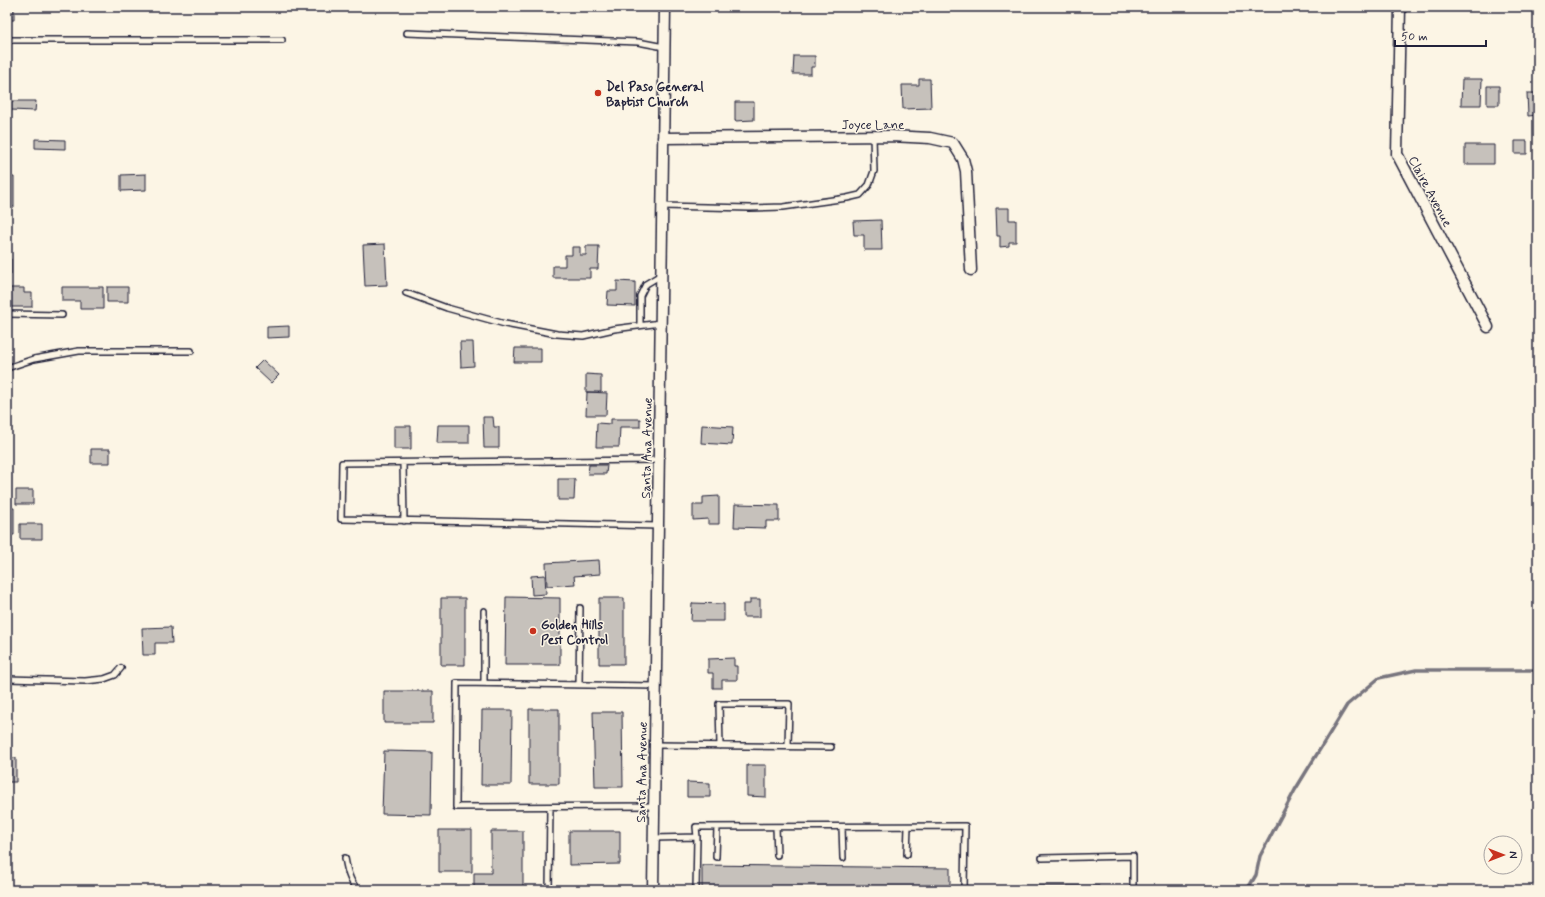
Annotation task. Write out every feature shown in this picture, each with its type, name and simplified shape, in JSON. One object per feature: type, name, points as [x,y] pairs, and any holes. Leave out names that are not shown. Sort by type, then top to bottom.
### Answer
[{"type":"street","name":"Santa Ana Avenue","points":[[653,890],[665,7]]},
{"type":"street","name":"Claire Avenue","points":[[1400,7],[1397,154],[1488,327]]},
{"type":"street","name":"Joyce Lane","points":[[663,138],[873,136],[930,138],[952,143],[963,159],[966,171],[971,270]]},
{"type":"lane","points":[[406,33],[638,42],[664,47]]},
{"type":"lane","points":[[7,40],[282,40]]},
{"type":"lane","points":[[662,206],[769,207],[847,198],[860,195],[869,185],[874,171],[873,136]]},
{"type":"lane","points":[[640,325],[640,296],[646,284],[661,275]]},
{"type":"lane","points":[[406,293],[447,308],[505,324],[557,334],[583,336],[640,325],[660,323]]},
{"type":"lane","points":[[7,314],[62,315]]},
{"type":"lane","points":[[7,368],[34,359],[78,352],[191,352]]},
{"type":"lane","points":[[658,526],[341,519],[342,463],[659,460]]},
{"type":"lane","points":[[403,462],[404,521]]},
{"type":"lane","points":[[579,685],[580,608]]},
{"type":"lane","points":[[484,611],[484,683]]},
{"type":"lane","points":[[7,679],[85,681],[104,679],[115,675],[121,668]]},
{"type":"lane","points":[[654,806],[456,807],[457,683],[656,686]]},
{"type":"lane","points":[[720,746],[719,704],[789,704],[788,746]]},
{"type":"lane","points":[[655,745],[831,747]]},
{"type":"lane","points":[[549,890],[550,807]]},
{"type":"lane","points":[[907,854],[908,826]]},
{"type":"lane","points":[[696,890],[696,827],[965,826],[964,890]]},
{"type":"lane","points":[[716,857],[717,827]]},
{"type":"lane","points":[[776,827],[777,855]]},
{"type":"lane","points":[[842,827],[843,858]]},
{"type":"lane","points":[[654,838],[697,837]]},
{"type":"lane","points":[[1042,858],[1133,856],[1132,890]]},
{"type":"lane","points":[[345,858],[353,886],[358,890]]},
{"type":"building","points":[[7,7],[14,7],[14,20],[7,20]]},
{"type":"building","points":[[612,7],[633,7],[633,12],[612,12]]},
{"type":"building","points":[[794,56],[815,56],[815,67],[811,67],[811,74],[793,74]]},
{"type":"building","points":[[7,68],[11,68],[11,86],[7,86]]},
{"type":"building","points":[[919,79],[930,79],[931,108],[903,109],[902,85],[919,85]]},
{"type":"building","points":[[1462,79],[1482,79],[1481,105],[1461,105]]},
{"type":"building","points":[[1487,86],[1499,86],[1499,105],[1487,105]]},
{"type":"building","points":[[1527,93],[1538,93],[1538,115],[1528,116]]},
{"type":"building","points":[[11,101],[36,101],[35,111],[11,110]]},
{"type":"building","points":[[735,102],[754,102],[754,120],[735,121]]},
{"type":"building","points":[[35,139],[65,140],[65,149],[35,148]]},
{"type":"building","points":[[1515,141],[1527,141],[1527,154],[1515,154]]},
{"type":"building","points":[[1465,145],[1494,145],[1494,164],[1465,164]]},
{"type":"building","points":[[146,174],[146,190],[121,191],[121,175]]},
{"type":"building","points":[[7,177],[14,177],[14,207],[7,207]]},
{"type":"building","points":[[996,208],[1009,208],[1009,220],[1016,220],[1016,242],[1009,242],[1009,246],[1000,247],[1000,236],[997,236]]},
{"type":"building","points":[[881,220],[882,250],[864,250],[864,235],[854,235],[853,221]]},
{"type":"building","points":[[385,244],[387,285],[365,286],[363,245]]},
{"type":"building","points":[[586,246],[599,246],[598,269],[590,269],[590,278],[553,278],[553,266],[565,266],[565,255],[572,255],[572,247],[580,247],[580,255],[586,255]]},
{"type":"building","points":[[7,259],[11,259],[11,274],[7,274]]},
{"type":"building","points":[[617,281],[635,282],[635,306],[607,305],[608,291],[617,291]]},
{"type":"building","points":[[62,287],[103,287],[103,309],[80,309],[80,301],[62,301]]},
{"type":"building","points":[[107,287],[128,287],[128,302],[107,302]]},
{"type":"building","points":[[7,288],[24,288],[24,293],[32,293],[32,307],[7,307]]},
{"type":"building","points":[[289,326],[289,337],[267,338],[267,327]]},
{"type":"building","points":[[460,342],[473,342],[474,366],[461,367]]},
{"type":"building","points":[[515,348],[541,348],[541,362],[514,362]]},
{"type":"building","points":[[263,360],[279,375],[271,383],[255,368]]},
{"type":"building","points":[[586,374],[601,375],[601,392],[586,392]]},
{"type":"building","points":[[587,392],[607,393],[606,415],[586,415]]},
{"type":"building","points":[[483,417],[493,417],[494,427],[499,427],[499,448],[484,448]]},
{"type":"building","points":[[611,419],[640,419],[640,427],[620,427],[619,447],[596,447],[597,423],[611,424]]},
{"type":"building","points":[[438,425],[469,425],[469,443],[437,443]]},
{"type":"building","points":[[702,425],[733,427],[732,445],[701,443]]},
{"type":"building","points":[[394,426],[411,426],[411,449],[394,449]]},
{"type":"building","points":[[91,449],[110,449],[110,463],[91,463]]},
{"type":"building","points":[[589,465],[607,465],[606,474],[588,474]]},
{"type":"building","points":[[558,479],[575,479],[574,500],[558,500]]},
{"type":"building","points":[[16,490],[33,490],[33,504],[16,504]]},
{"type":"building","points":[[719,496],[719,524],[708,524],[708,519],[693,520],[693,505],[703,505],[703,497]]},
{"type":"building","points":[[735,504],[779,505],[779,521],[766,521],[766,528],[734,527]]},
{"type":"building","points":[[7,508],[14,508],[14,535],[7,535]]},
{"type":"building","points":[[20,524],[42,524],[42,539],[20,539]]},
{"type":"building","points":[[599,560],[600,574],[574,576],[575,584],[547,586],[546,563]]},
{"type":"building","points":[[545,575],[546,594],[532,595],[531,576]]},
{"type":"building","name":"Golden Hills Pest Control","points":[[506,597],[560,598],[560,665],[505,665]]},
{"type":"building","points":[[441,598],[465,598],[465,665],[441,665]]},
{"type":"building","points":[[599,598],[624,598],[624,664],[599,664]]},
{"type":"building","points":[[750,599],[760,599],[760,617],[743,617],[743,604],[750,604]]},
{"type":"building","points":[[692,603],[724,604],[724,621],[691,621]]},
{"type":"building","points":[[171,627],[172,643],[155,643],[155,655],[143,655],[142,628]]},
{"type":"building","points":[[734,658],[734,666],[737,666],[737,680],[722,680],[722,688],[713,688],[713,673],[708,673],[708,659]]},
{"type":"building","points":[[384,691],[433,691],[433,723],[384,723]]},
{"type":"building","points":[[529,709],[559,709],[559,784],[529,784]]},
{"type":"building","points":[[482,710],[512,710],[511,785],[481,785]]},
{"type":"building","points":[[593,712],[622,712],[623,787],[595,787]]},
{"type":"building","points":[[384,751],[432,752],[431,815],[382,814]]},
{"type":"building","points":[[7,758],[16,758],[16,782],[7,782]]},
{"type":"building","points":[[747,765],[766,765],[766,797],[747,796]]},
{"type":"building","points":[[687,782],[710,783],[710,797],[687,797]]},
{"type":"building","points":[[439,830],[472,830],[472,872],[439,872]]},
{"type":"building","points":[[491,831],[523,831],[523,890],[474,890],[474,873],[491,873]]},
{"type":"building","points":[[569,831],[620,831],[620,864],[569,865]]},
{"type":"building","points":[[702,865],[950,868],[950,890],[702,890]]},
{"type":"building","points":[[1015,886],[1099,886],[1099,890],[1015,890]]},
{"type":"waterway","points":[[1247,890],[1256,875],[1260,856],[1295,790],[1347,705],[1379,678],[1416,670],[1538,670]]},
{"type":"place","name":"Del Paso General Baptist Church","points":[[598,93]]},
{"type":"place","name":"Golden Hills Pest Control","points":[[533,631]]}]
